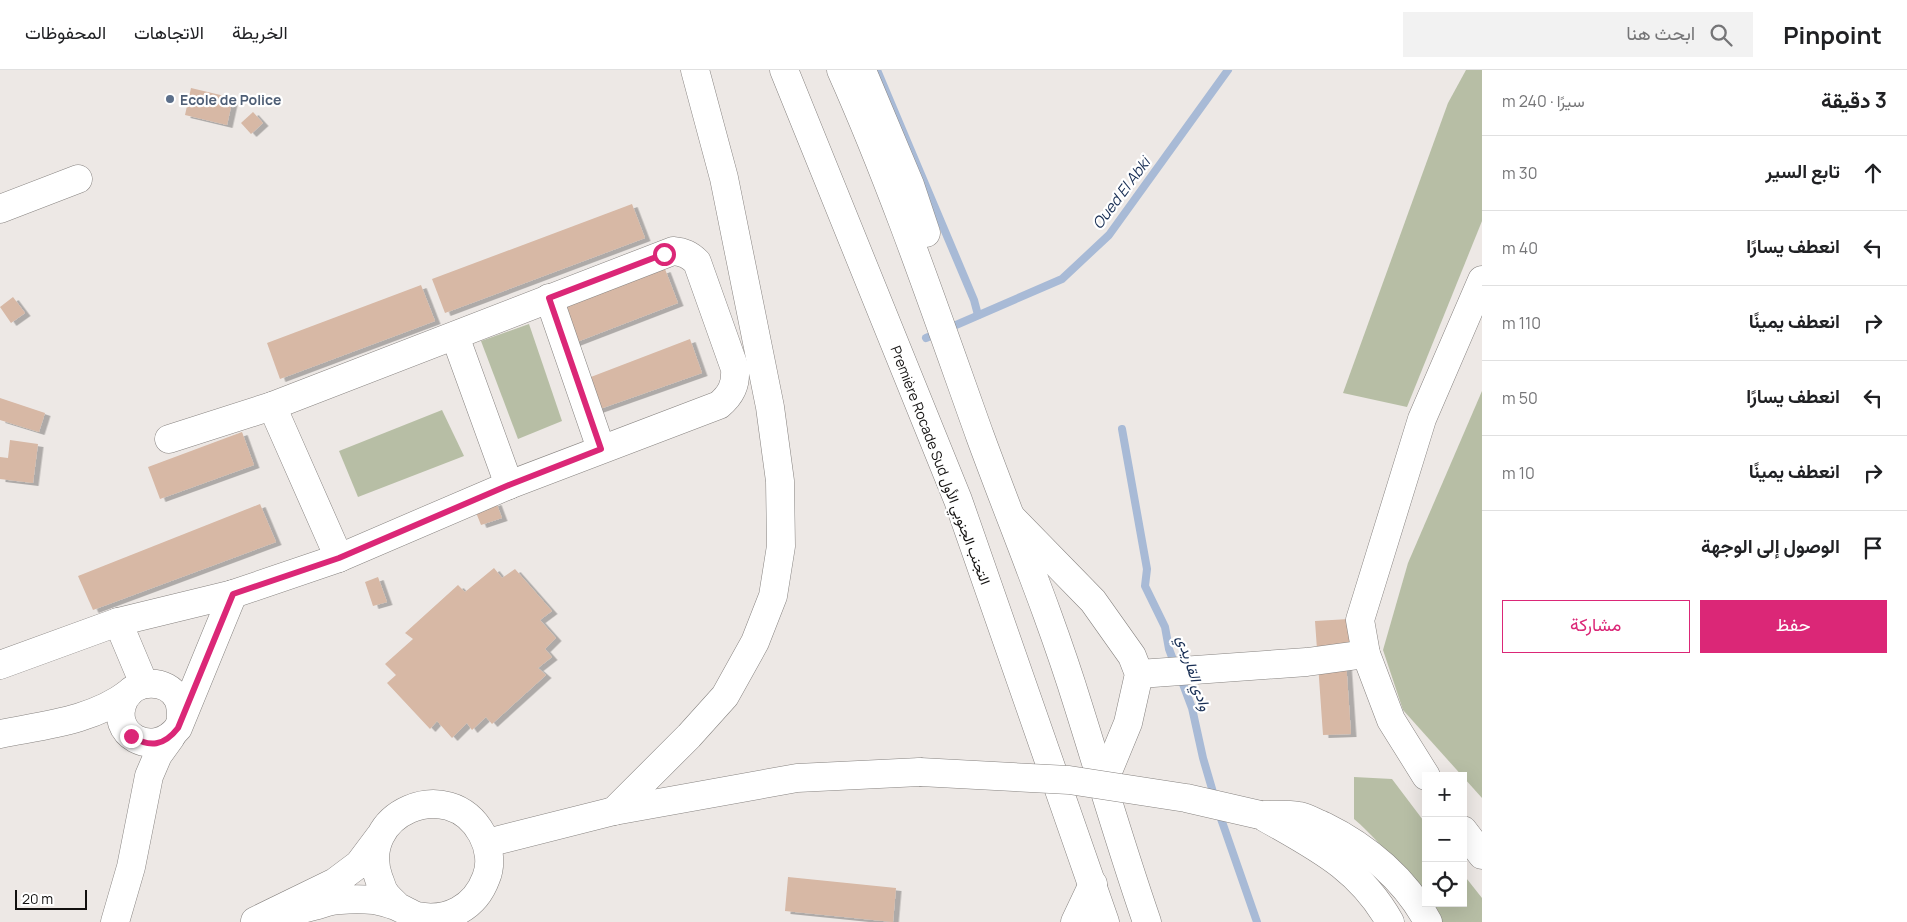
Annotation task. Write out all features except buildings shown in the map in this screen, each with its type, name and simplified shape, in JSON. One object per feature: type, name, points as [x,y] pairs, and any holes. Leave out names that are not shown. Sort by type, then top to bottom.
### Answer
[{"type":"main road","points":[[614,811],[689,736],[725,696],[755,642],[773,596],[781,546],[780,481],[770,407],[724,178],[695,70]]},
{"type":"main road","name":"Première Rocade Sud التجنب الجنوبي الأول","points":[[784,70],[958,500],[1105,922]]},
{"type":"main road","points":[[841,70],[905,226],[984,446],[1037,582],[1147,922]]},
{"type":"main road","points":[[862,70],[910,185],[963,339],[984,446]]},
{"type":"main road","points":[[0,209],[78,180]]},
{"type":"main road","points":[[0,665],[118,622],[233,594],[339,558],[509,485],[719,405],[732,390],[736,380],[735,369],[697,262],[691,256],[673,251],[272,406],[169,439]]},
{"type":"main road","points":[[1424,772],[1391,720],[1366,654],[1360,620],[1422,419],[1482,280]]},
{"type":"main road","points":[[549,298],[601,449]]},
{"type":"main road","points":[[455,336],[509,485]]},
{"type":"main road","points":[[272,406],[339,558]]},
{"type":"main road","points":[[1012,518],[1093,602],[1132,656],[1139,674],[1128,722],[1102,786]]},
{"type":"main road","points":[[115,922],[131,866],[148,776],[158,755],[176,727],[233,594]]},
{"type":"main road","points":[[118,622],[136,689]]},
{"type":"main road","points":[[1139,674],[1307,662],[1366,654]]},
{"type":"main road","points":[[0,734],[88,716],[120,700],[136,689],[154,684],[172,691],[178,699],[181,708],[176,727],[162,742],[151,744],[141,742],[107,719],[88,716]]},
{"type":"main road","points":[[136,689],[124,701],[122,719],[142,755],[148,776]]},
{"type":"main road","points":[[487,843],[614,811],[796,778],[920,772],[1069,780],[1186,798],[1260,815],[1289,815],[1308,819],[1355,844],[1394,875],[1409,892],[1428,922]]},
{"type":"main road","points":[[426,803],[445,804],[463,812],[477,826],[487,843],[490,859],[488,876],[480,892],[476,913],[435,918],[416,915],[398,907],[373,900],[339,900],[254,921],[335,882],[359,864],[391,820],[407,809],[426,803]]},
{"type":"main road","points":[[1260,815],[1326,853],[1344,866],[1372,894],[1390,922]]},
{"type":"main road","points":[[1467,835],[1482,856]]},
{"type":"main road","points":[[380,836],[375,855],[376,871],[384,892],[398,907]]},
{"type":"main road","points":[[1075,922],[1093,884]]},
{"type":"green space","points":[[1466,70],[1482,70],[1482,221],[1407,407],[1343,393],[1448,103]]},
{"type":"green space","points":[[529,324],[562,421],[518,439],[481,341]]},
{"type":"green space","points":[[1482,391],[1482,798],[1467,781],[1467,772],[1459,772],[1403,710],[1383,650],[1408,563]]},
{"type":"green space","points":[[442,410],[464,456],[358,497],[339,451]]},
{"type":"green space","points":[[1354,777],[1392,779],[1422,819],[1422,904],[1388,854],[1354,819]]},
{"type":"green space","points":[[1467,879],[1482,898],[1482,922],[1432,922],[1423,907],[1467,907]]},
{"type":"waterway","points":[[877,70],[974,300],[978,315]]},
{"type":"waterway","name":"Oued El Abki","points":[[926,338],[1062,279],[1109,235],[1228,70]]},
{"type":"waterway","name":"وادي القاريدي","points":[[1122,429],[1147,569],[1145,586],[1165,627],[1169,649],[1175,665]]},
{"type":"waterway","name":"وادي القاريدي","points":[[1180,676],[1192,708],[1203,758],[1215,799]]},
{"type":"waterway","name":"وادي القاريدي","points":[[1219,813],[1257,922]]},
{"type":"place","name":"Ecole de Police","points":[[170,99]]},
{"type":"route","points":[[131,736],[141,742],[151,744],[162,742],[178,728],[233,594],[339,558],[509,485],[601,449],[549,298],[664,254]]}]
